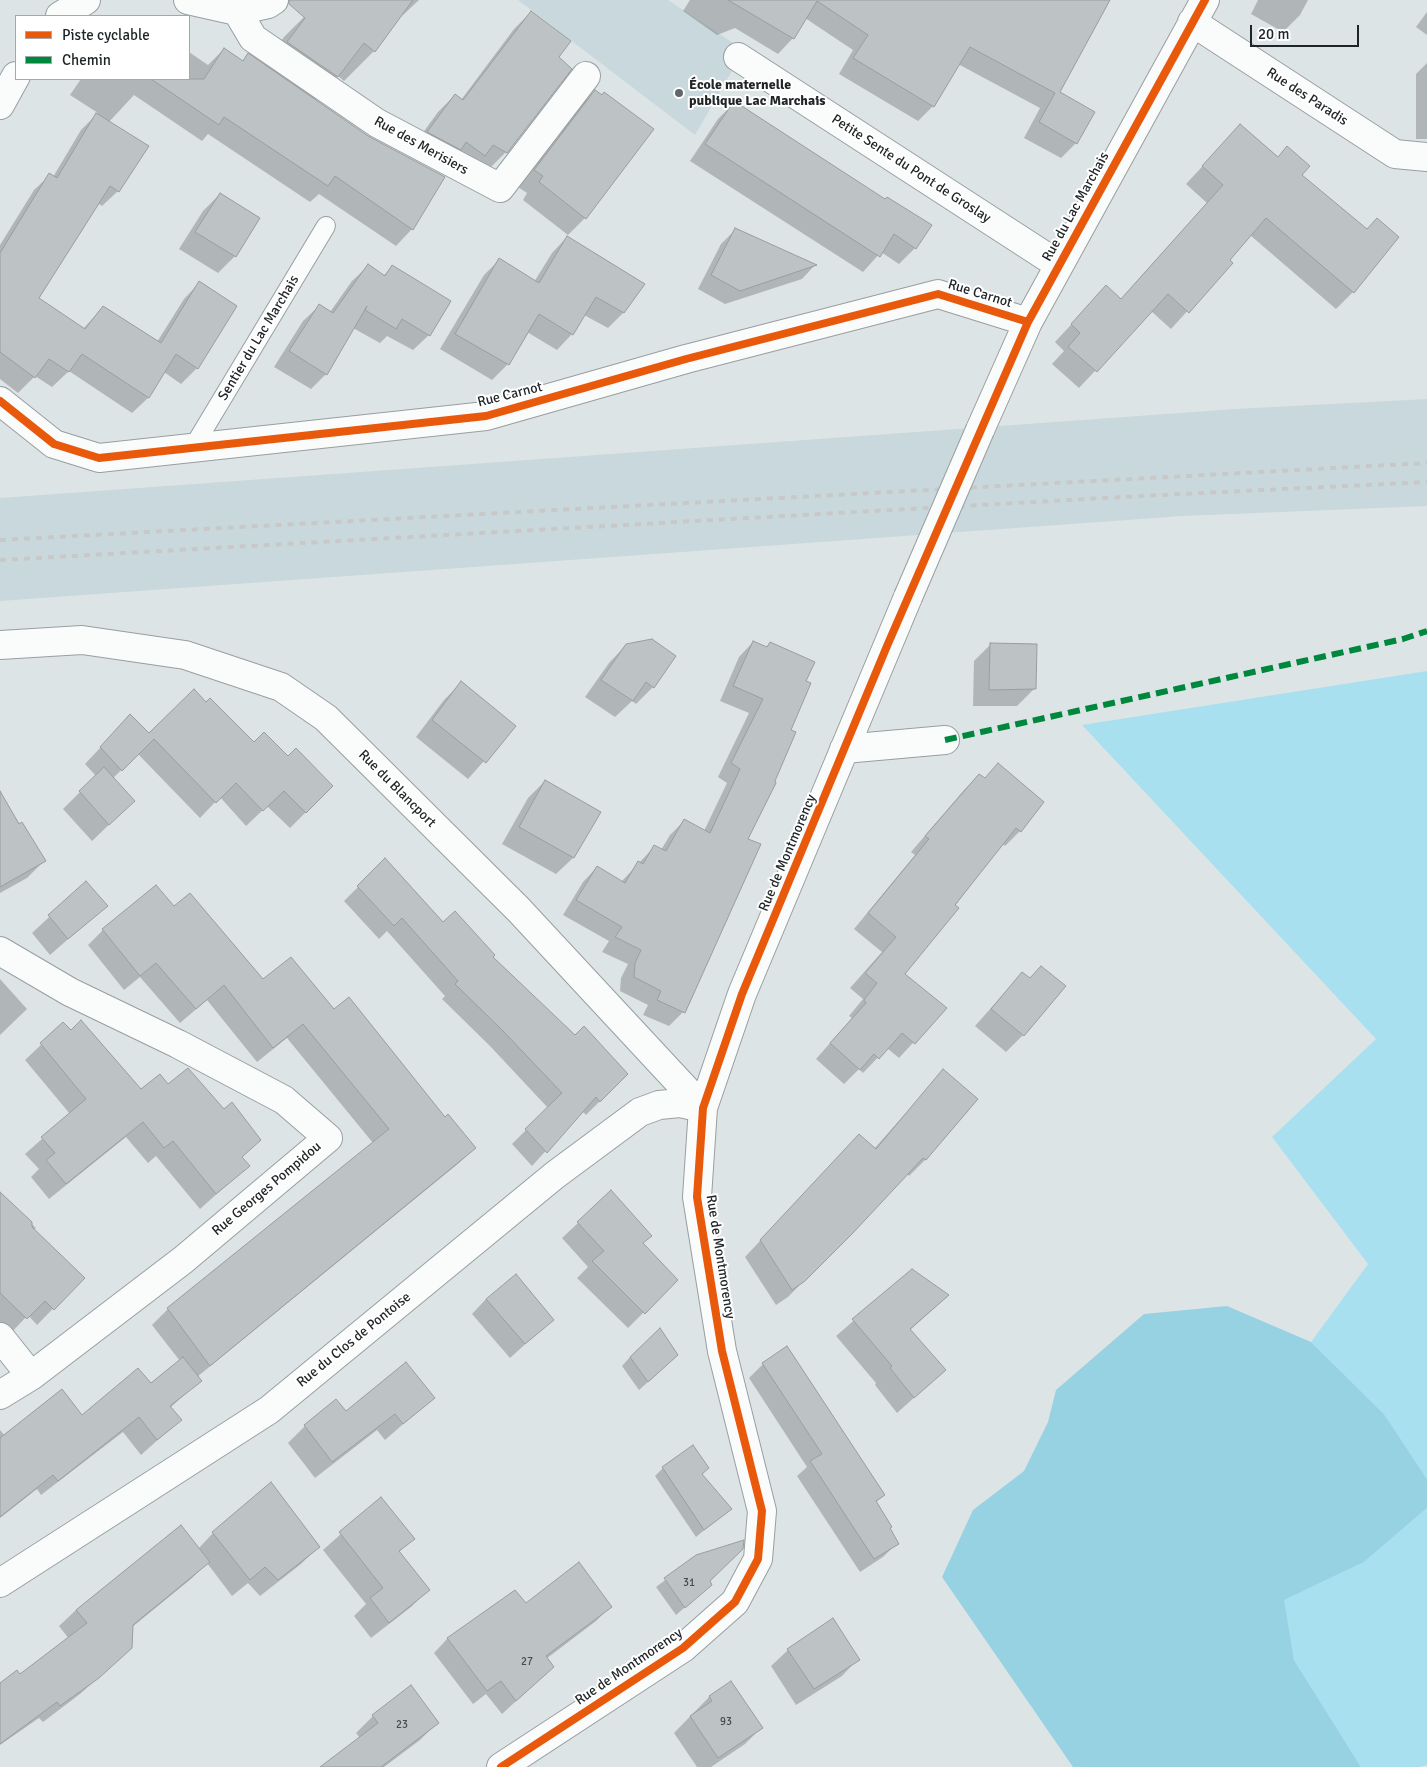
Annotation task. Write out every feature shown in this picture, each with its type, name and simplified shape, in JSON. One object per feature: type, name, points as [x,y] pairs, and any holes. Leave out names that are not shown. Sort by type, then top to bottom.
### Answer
[{"type":"street","points":[[62,15],[86,0]]},
{"type":"street","points":[[188,0],[237,11],[268,4],[274,0]]},
{"type":"street","name":"Rue des Merisiers","points":[[237,11],[253,38],[377,123],[500,188],[586,76]]},
{"type":"street","name":"Rue des Paradis","points":[[1198,11],[1394,154],[1427,158]]},
{"type":"street","name":"Rue du Lac Marchais","points":[[908,597],[1028,322],[1198,11]]},
{"type":"street","name":"Petite Sente du Pont de Groslay","points":[[738,57],[1059,265]]},
{"type":"street","points":[[0,106],[15,78]]},
{"type":"street","name":"Rue Carnot","points":[[0,401],[54,444],[99,458],[486,416],[686,359],[938,294],[1028,322]]},
{"type":"street","name":"Rue de Montmorency","points":[[514,1763],[683,1648],[735,1602],[758,1558],[762,1511],[722,1351],[697,1197],[703,1108],[742,994],[908,597]]},
{"type":"street","name":"Rue du Blancport","points":[[0,644],[82,640],[185,655],[281,687],[326,718],[505,897],[703,1108]]},
{"type":"street","points":[[844,749],[945,740]]},
{"type":"street","name":"Rue Georges Pompidou","points":[[0,951],[70,992],[178,1044],[284,1100],[328,1138],[183,1260],[31,1376],[0,1395]]},
{"type":"street","name":"Rue du Clos de Pontoise","points":[[0,1583],[270,1410],[555,1175],[640,1112],[660,1105],[680,1103],[703,1108]]},
{"type":"street","points":[[0,1337],[31,1376]]},
{"type":"lane","name":"Sentier du Lac Marchais","points":[[192,449],[326,226]]},
{"type":"shaded area","name":"École maternelle publique Lac Marchais","points":[[518,0],[668,0],[744,50],[695,135]]},
{"type":"shaded area","points":[[1427,399],[1427,506],[1183,516],[0,601],[0,498],[1235,409]]},
{"type":"shaded area","points":[[1427,671],[1427,1479],[1384,1414],[1311,1342],[1368,1264],[1272,1137],[1376,1039],[1082,725]]},
{"type":"shaded area","points":[[1227,1306],[1311,1342],[1384,1414],[1427,1479],[1427,1508],[1364,1562],[1284,1600],[1294,1660],[1361,1767],[1073,1767],[942,1577],[973,1510],[1024,1471],[1048,1422],[1056,1390],[1144,1314]]},
{"type":"shaded area","points":[[1427,1508],[1427,1765],[1419,1767],[1361,1767],[1294,1660],[1283,1600],[1364,1562]]},
{"type":"building","points":[[289,0],[413,0],[375,52],[364,43],[338,77],[287,42],[305,18],[289,4]]},
{"type":"building","points":[[728,0],[1110,0],[1060,92],[1095,112],[1077,144],[1039,122],[1055,93],[970,47],[934,107],[853,58],[868,35],[817,1],[794,39]]},
{"type":"building","points":[[531,11],[571,41],[559,57],[572,69],[507,153],[493,145],[485,156],[466,142],[461,150],[427,132],[455,94],[463,100]]},
{"type":"building","points":[[224,48],[243,61],[248,53],[368,136],[445,177],[413,230],[335,176],[328,186],[224,117],[219,125],[152,80],[204,79]]},
{"type":"building","points":[[595,90],[602,95],[604,92],[654,129],[586,219],[539,182],[543,176],[534,170]]},
{"type":"building","points":[[734,101],[885,199],[887,197],[932,225],[916,249],[894,234],[880,257],[705,144]]},
{"type":"building","points":[[96,113],[149,146],[119,192],[110,186],[39,298],[85,329],[103,306],[161,343],[199,281],[237,306],[198,369],[176,354],[149,398],[82,354],[69,372],[49,359],[35,378],[0,352],[0,253],[49,173],[57,178]]},
{"type":"building","points":[[1240,124],[1278,157],[1287,146],[1310,166],[1302,175],[1367,229],[1377,218],[1399,237],[1354,293],[1266,218],[1230,260],[1233,263],[1189,313],[1168,294],[1097,372],[1068,347],[1080,333],[1071,324],[1106,285],[1121,299],[1223,185],[1202,166]]},
{"type":"building","points":[[220,193],[260,218],[236,257],[195,232]]},
{"type":"building","points":[[735,228],[817,265],[740,291],[711,275]]},
{"type":"building","points":[[567,236],[645,284],[624,313],[596,297],[573,335],[539,314],[509,365],[455,334],[499,258],[539,283]]},
{"type":"building","points":[[368,264],[385,276],[392,265],[451,301],[430,336],[402,319],[396,329],[365,310],[367,306],[327,375],[289,351],[319,304],[333,313]]},
{"type":"building","points":[[652,639],[676,656],[654,688],[646,682],[633,701],[601,680],[626,644]]},
{"type":"building","points":[[753,641],[767,647],[770,642],[815,662],[806,681],[811,683],[791,730],[796,732],[775,781],[776,783],[748,839],[761,844],[685,1013],[657,1000],[661,991],[634,977],[635,963],[641,950],[615,937],[622,927],[576,900],[597,866],[625,883],[638,861],[643,864],[654,845],[666,851],[684,819],[710,833],[740,769],[731,763],[763,699],[733,686]]},
{"type":"building","points":[[990,643],[1037,644],[1036,689],[989,690]]},
{"type":"building","points":[[461,681],[516,726],[486,763],[432,720]]},
{"type":"building","points":[[194,689],[206,702],[210,698],[254,742],[264,732],[288,756],[296,748],[333,786],[306,813],[284,791],[263,811],[236,783],[216,803],[154,739],[122,771],[100,747],[130,714],[149,733]]},
{"type":"building","points":[[998,763],[1044,802],[1021,832],[1016,828],[955,905],[959,908],[905,974],[947,1008],[915,1044],[902,1033],[879,1059],[874,1054],[860,1070],[830,1043],[866,1003],[864,1000],[877,983],[865,973],[896,937],[868,913],[929,839],[925,836],[979,774],[985,778]]},
{"type":"building","points":[[104,767],[135,801],[109,825],[79,791]]},
{"type":"building","points":[[545,780],[601,812],[574,858],[519,827]]},
{"type":"building","points":[[0,791],[19,824],[22,822],[46,861],[0,887]]},
{"type":"building","points":[[385,858],[443,922],[455,911],[495,955],[493,957],[575,1035],[584,1026],[628,1074],[600,1102],[596,1097],[547,1153],[525,1129],[562,1093],[455,984],[458,981],[402,918],[394,926],[357,886]]},
{"type":"building","points":[[86,881],[108,906],[68,939],[48,915]]},
{"type":"building","points":[[156,885],[174,906],[190,893],[263,979],[291,957],[334,1009],[349,997],[445,1117],[448,1114],[476,1148],[210,1366],[167,1308],[389,1129],[303,1024],[273,1048],[224,985],[196,1009],[156,963],[140,976],[102,929]]},
{"type":"building","points":[[1041,966],[1066,986],[1024,1036],[991,1009],[1022,972],[1030,978]]},
{"type":"building","points":[[81,1020],[141,1089],[160,1074],[168,1084],[188,1068],[224,1109],[232,1102],[261,1140],[242,1157],[250,1166],[216,1194],[173,1141],[164,1148],[143,1122],[66,1184],[46,1160],[55,1153],[41,1137],[86,1099],[40,1043],[63,1022],[71,1030]]},
{"type":"building","points":[[943,1069],[978,1099],[926,1160],[923,1158],[852,1234],[805,1281],[792,1290],[760,1240],[859,1134],[876,1149]]},
{"type":"building","points":[[611,1190],[652,1236],[643,1243],[678,1280],[645,1314],[592,1261],[604,1251],[577,1222]]},
{"type":"building","points":[[0,1192],[32,1222],[32,1227],[85,1278],[54,1310],[45,1301],[27,1319],[0,1293]]},
{"type":"building","points":[[912,1269],[949,1295],[910,1329],[946,1370],[914,1398],[890,1368],[892,1366],[852,1319]]},
{"type":"building","points":[[516,1274],[554,1320],[525,1344],[486,1299]]},
{"type":"building","points":[[660,1328],[678,1355],[648,1382],[630,1357]]},
{"type":"building","points":[[787,1346],[885,1495],[876,1501],[892,1527],[890,1528],[899,1544],[874,1559],[810,1461],[822,1454],[762,1363]]},
{"type":"building","points":[[183,1357],[202,1381],[170,1406],[182,1420],[157,1440],[139,1417],[58,1481],[53,1475],[0,1517],[0,1438],[62,1389],[82,1415],[138,1368],[151,1383]]},
{"type":"building","points":[[406,1362],[435,1398],[403,1424],[395,1414],[332,1462],[304,1425],[336,1399],[346,1411]]},
{"type":"building","points":[[693,1445],[709,1468],[702,1474],[732,1509],[704,1530],[662,1467]]},
{"type":"building","points":[[271,1482],[320,1547],[278,1580],[265,1567],[250,1580],[212,1532]]},
{"type":"building","points":[[381,1497],[415,1539],[399,1551],[430,1590],[389,1623],[370,1598],[383,1588],[339,1532]]},
{"type":"building","points":[[181,1525],[210,1562],[133,1625],[132,1648],[99,1678],[60,1706],[57,1702],[0,1744],[0,1683],[17,1670],[20,1674],[87,1623],[76,1610]]},
{"type":"building","points":[[744,1540],[743,1549],[710,1581],[712,1585],[685,1608],[664,1578],[696,1555]]},
{"type":"building","points":[[579,1562],[612,1607],[546,1656],[554,1667],[516,1701],[501,1681],[487,1691],[447,1638],[515,1590],[526,1603]]},
{"type":"building","points":[[833,1618],[860,1660],[814,1689],[787,1649]]},
{"type":"building","points":[[731,1681],[763,1728],[718,1758],[690,1716],[712,1701],[709,1696]]},
{"type":"building","points":[[411,1685],[439,1723],[381,1767],[320,1767],[378,1723],[372,1715]]},
{"type":"railway","points":[[0,540],[1427,463]]},
{"type":"railway","points":[[0,560],[1141,496],[1427,482]]},
{"type":"marked path","points":[[945,740],[1403,639],[1427,631]]},
{"type":"cycle path","points":[[501,1767],[683,1648],[735,1602],[758,1559],[762,1511],[722,1351],[697,1197],[703,1108],[742,994],[887,646],[1028,322],[1205,0]]},
{"type":"cycle path","points":[[0,401],[54,444],[99,458],[486,416],[686,359],[938,294],[1028,322]]},
{"type":"place","name":"École maternelle publique Lac Marchais","points":[[679,93]]}]
